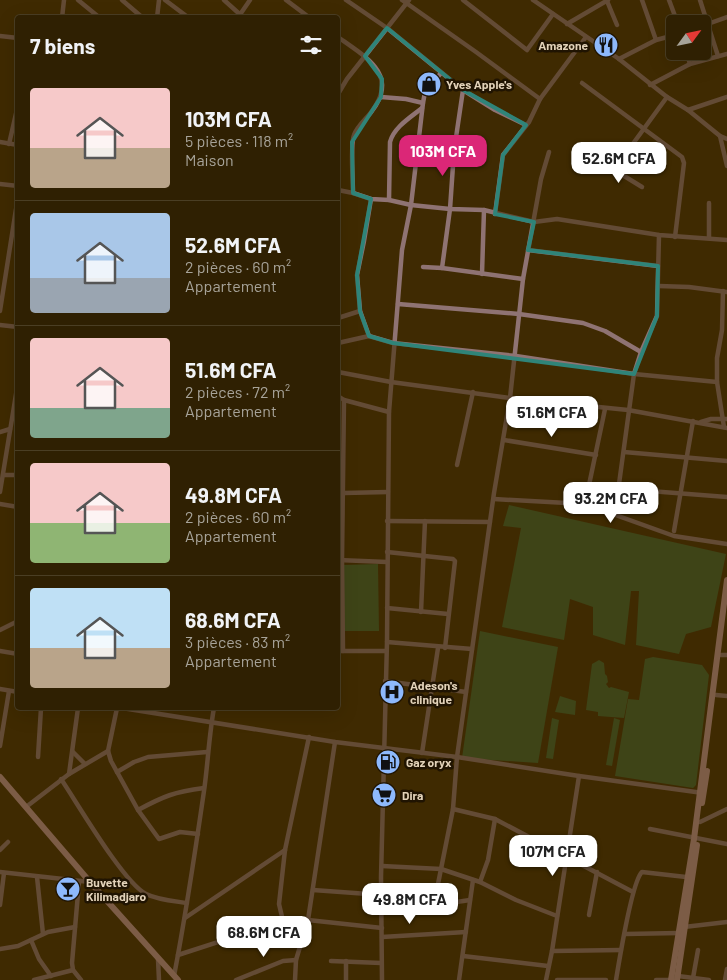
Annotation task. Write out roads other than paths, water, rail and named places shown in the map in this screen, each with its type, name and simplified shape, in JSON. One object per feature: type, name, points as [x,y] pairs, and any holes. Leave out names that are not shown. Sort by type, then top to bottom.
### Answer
[{"type":"main road","points":[[671,980],[686,877],[700,822],[727,580]]},
{"type":"main road","points":[[678,978],[702,793],[716,695],[724,655],[727,614]]},
{"type":"main road","points":[[0,777],[176,979]]},
{"type":"street","points":[[62,15],[64,0]]},
{"type":"street","points":[[78,0],[96,15]]},
{"type":"street","points":[[157,15],[158,0]]},
{"type":"street","points":[[165,0],[184,15]]},
{"type":"street","points":[[224,0],[239,15]]},
{"type":"street","points":[[242,15],[250,0]]},
{"type":"street","points":[[286,0],[306,15]]},
{"type":"street","points":[[346,0],[387,28],[463,90],[495,110],[526,125]]},
{"type":"street","points":[[463,0],[528,50],[553,14]]},
{"type":"street","points":[[533,0],[619,59],[667,98],[688,110],[720,136],[727,139]]},
{"type":"street","points":[[568,24],[608,0],[617,25]]},
{"type":"street","points":[[642,0],[656,40]]},
{"type":"street","points":[[670,0],[675,15]]},
{"type":"street","points":[[700,0],[703,15]]},
{"type":"street","points":[[125,1],[140,15]]},
{"type":"street","points":[[340,91],[406,1],[540,99]]},
{"type":"street","points":[[711,23],[727,17]]},
{"type":"street","points":[[0,36],[15,38]]},
{"type":"street","points":[[495,214],[503,155],[526,125],[540,99],[586,37]]},
{"type":"street","points":[[619,59],[656,40],[666,37]]},
{"type":"street","points":[[340,39],[365,56],[379,72],[383,88],[381,97],[354,133],[352,142],[353,193]]},
{"type":"street","points":[[711,39],[718,56]]},
{"type":"street","points":[[650,85],[690,64],[727,54]]},
{"type":"street","points":[[689,60],[690,64]]},
{"type":"street","points":[[382,980],[389,412],[402,250],[411,205],[422,106],[425,92],[441,73]]},
{"type":"street","points":[[582,83],[682,157],[684,163],[675,236]]},
{"type":"street","points":[[442,268],[450,209],[454,151],[463,90]]},
{"type":"street","points":[[381,97],[406,99],[422,106]]},
{"type":"street","points":[[688,110],[727,97]]},
{"type":"street","points":[[642,187],[616,171],[616,167],[667,98]]},
{"type":"street","points":[[389,200],[390,142],[392,136],[422,106]]},
{"type":"street","points":[[8,144],[15,117]]},
{"type":"street","points":[[720,136],[727,166]]},
{"type":"street","points":[[0,142],[15,145]]},
{"type":"street","points":[[434,904],[453,809],[457,757],[466,692],[516,356],[523,279],[541,180],[549,152]]},
{"type":"street","points":[[0,184],[15,186]]},
{"type":"street","points":[[340,190],[370,199],[389,200],[411,205],[484,210],[534,222],[557,219],[659,235],[727,240]]},
{"type":"street","points":[[369,336],[360,311],[357,275],[370,199]]},
{"type":"street","points":[[709,203],[709,238]]},
{"type":"street","points":[[482,274],[484,210]]},
{"type":"street","points":[[0,311],[15,216]]},
{"type":"street","points":[[659,235],[657,316],[641,352],[634,374],[628,410],[620,488],[727,497]]},
{"type":"street","points":[[528,250],[658,266]]},
{"type":"street","points":[[423,267],[523,279]]},
{"type":"street","points":[[340,372],[391,382],[510,398],[628,410],[725,427],[725,418],[717,382],[717,358],[722,330],[725,292],[689,287],[658,286]]},
{"type":"street","points":[[398,304],[519,314],[595,326],[641,352]]},
{"type":"street","points":[[340,317],[360,311]]},
{"type":"street","points":[[0,324],[15,326]]},
{"type":"street","points":[[340,343],[369,336],[394,343],[516,356],[634,374],[717,382]]},
{"type":"street","points":[[457,464],[473,392]]},
{"type":"street","points":[[340,397],[389,412]]},
{"type":"street","points":[[344,400],[340,650],[386,651]]},
{"type":"street","points":[[0,492],[15,406]]},
{"type":"street","points":[[585,504],[605,409]]},
{"type":"street","points":[[700,422],[725,418]]},
{"type":"street","points":[[674,531],[693,420]]},
{"type":"street","points":[[0,432],[15,426]]},
{"type":"street","points":[[504,440],[596,455]]},
{"type":"street","points":[[624,452],[727,461]]},
{"type":"street","points":[[3,474],[15,475]]},
{"type":"street","points":[[344,493],[388,492]]},
{"type":"street","points":[[494,499],[585,504],[674,536],[727,544]]},
{"type":"street","points":[[0,504],[15,506]]},
{"type":"street","points":[[387,521],[490,522]]},
{"type":"street","points":[[421,612],[425,521]]},
{"type":"street","points":[[387,552],[451,557],[455,561],[445,648]]},
{"type":"street","points":[[340,560],[387,562]]},
{"type":"street","points":[[387,608],[448,614]]},
{"type":"street","points":[[0,630],[15,622]]},
{"type":"street","points":[[387,642],[472,650]]},
{"type":"street","points":[[422,753],[438,648]]},
{"type":"street","points":[[0,651],[15,654]]},
{"type":"street","points":[[385,681],[466,692]]},
{"type":"street","points":[[0,689],[15,692]]},
{"type":"street","points":[[0,746],[9,691]]},
{"type":"street","points":[[716,695],[727,696]]},
{"type":"street","points":[[38,757],[42,710]]},
{"type":"street","points":[[69,774],[78,710]]},
{"type":"street","points":[[117,710],[108,751],[138,810],[159,839],[180,832],[198,834]]},
{"type":"street","points":[[139,710],[335,742],[457,757],[702,793]]},
{"type":"street","points":[[164,710],[164,715]]},
{"type":"street","points":[[176,979],[178,955],[198,834],[214,710]]},
{"type":"street","points":[[283,921],[279,904],[285,850],[309,737]]},
{"type":"street","points":[[295,980],[296,960],[308,920],[335,742]]},
{"type":"street","points":[[26,807],[61,779],[108,751]]},
{"type":"street","points":[[73,752],[86,764]]},
{"type":"street","points":[[117,772],[134,762],[148,757],[207,752]]},
{"type":"street","points":[[546,980],[579,776]]},
{"type":"street","points":[[61,779],[118,865],[137,887],[144,893],[152,896],[187,903]]},
{"type":"street","points":[[138,810],[172,793],[204,788]]},
{"type":"street","points":[[453,809],[496,819],[633,892]]},
{"type":"street","points":[[700,822],[727,809]]},
{"type":"street","points":[[480,882],[488,860],[496,819]]},
{"type":"street","points":[[650,829],[696,839],[726,843]]},
{"type":"street","points":[[0,850],[8,842]]},
{"type":"street","points":[[185,918],[285,850]]},
{"type":"street","points":[[382,866],[441,869],[480,882],[516,900],[557,916]]},
{"type":"street","points":[[589,915],[597,872]]},
{"type":"street","points":[[616,980],[620,950],[638,877],[642,872],[686,877]]},
{"type":"street","points":[[0,903],[2,873],[90,882]]},
{"type":"street","points":[[37,877],[43,934]]},
{"type":"street","points":[[459,980],[474,880]]},
{"type":"street","points":[[79,882],[73,970],[81,980]]},
{"type":"street","points":[[313,890],[382,894]]},
{"type":"street","points":[[382,913],[470,900]]},
{"type":"street","points":[[178,955],[283,921],[308,920],[382,928]]},
{"type":"street","points":[[684,927],[727,922]]},
{"type":"street","points":[[0,949],[13,948],[53,930],[75,927]]},
{"type":"street","points":[[382,937],[466,932]]},
{"type":"street","points":[[625,934],[679,933]]},
{"type":"street","points":[[31,940],[39,959],[51,976]]},
{"type":"street","points":[[552,951],[620,950]]},
{"type":"street","points":[[693,978],[698,950]]},
{"type":"street","points":[[463,956],[548,966]]},
{"type":"street","points":[[158,959],[159,980]]},
{"type":"street","points":[[236,980],[283,961],[296,960]]},
{"type":"street","points":[[331,961],[381,963]]},
{"type":"street","points":[[346,961],[346,980]]},
{"type":"street","points":[[725,980],[727,969]]},
{"type":"street","points":[[34,980],[73,970]]},
{"type":"street","points":[[656,980],[678,978],[709,980]]},
{"type":"street","points":[[557,980],[606,980]]},
{"type":"place","name":"Amazone","points":[[606,45]]},
{"type":"place","name":"Yves Apple's","points":[[429,84]]},
{"type":"place","name":"Adeson's clinique","points":[[392,692]]},
{"type":"place","name":"Gaz oryx","points":[[388,762]]},
{"type":"place","name":"Dira","points":[[384,795]]},
{"type":"place","name":"Buvette Kilimadjaro","points":[[68,889]]}]
